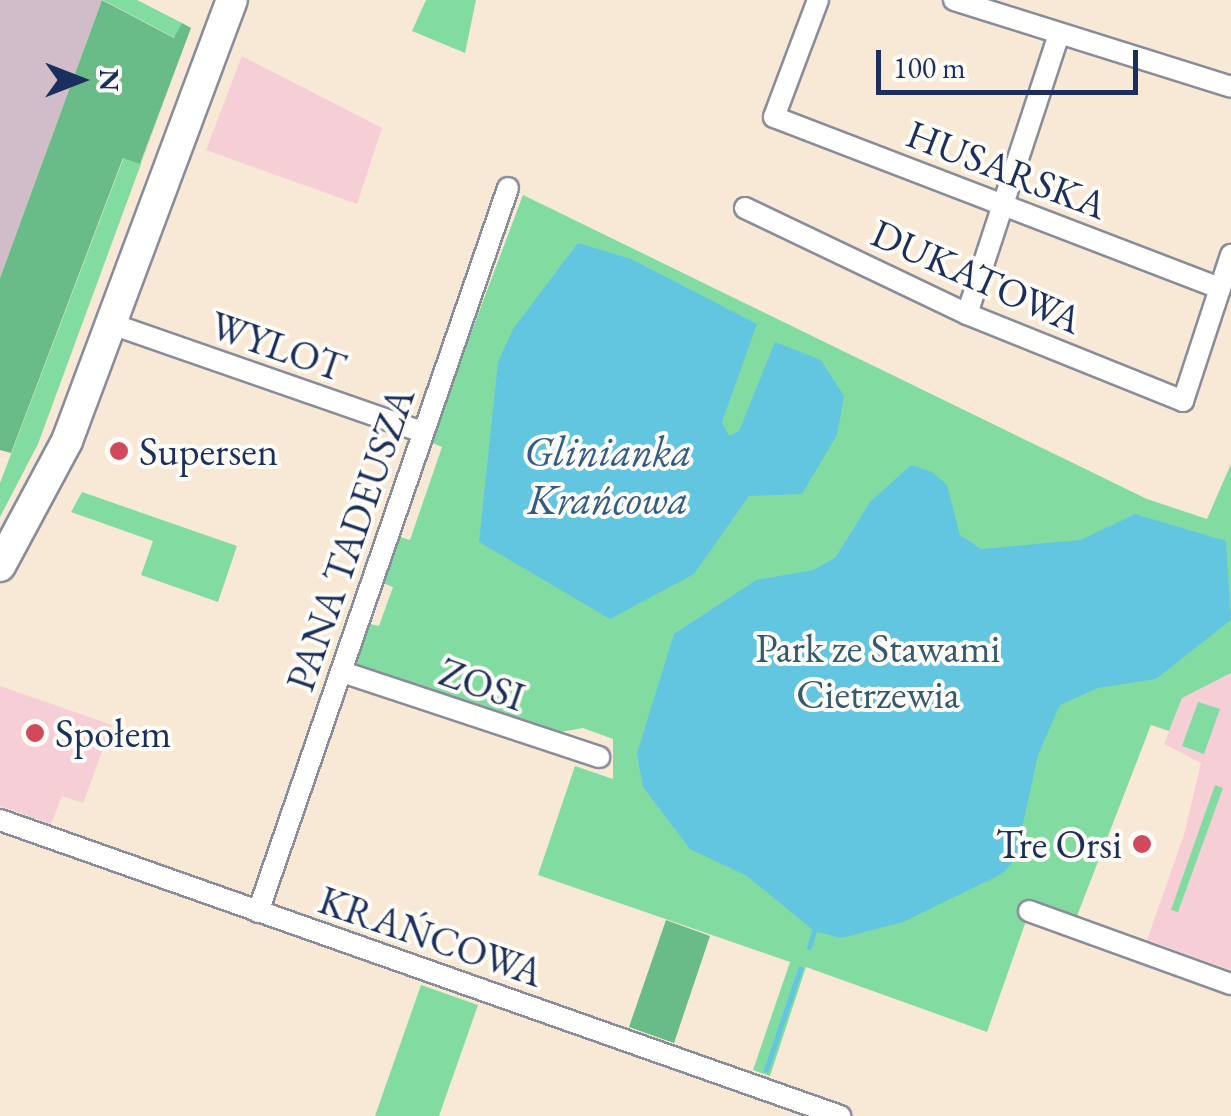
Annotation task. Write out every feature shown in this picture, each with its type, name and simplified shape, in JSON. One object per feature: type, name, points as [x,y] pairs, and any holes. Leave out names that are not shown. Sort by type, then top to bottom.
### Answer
[{"type":"main road","points":[[0,566],[53,473],[232,0]]},
{"type":"street","name":"HUSARSKA","points":[[818,0],[774,117],[1220,288]]},
{"type":"street","points":[[954,0],[1231,88]]},
{"type":"street","points":[[967,314],[1059,35]]},
{"type":"street","name":"PANA TADEUSZA","points":[[258,912],[508,188]]},
{"type":"street","name":"DUKATOWA","points":[[745,208],[967,314],[1182,401],[1220,288]]},
{"type":"street","points":[[1220,288],[1231,254]]},
{"type":"street","name":"WYLOT","points":[[112,324],[422,432]]},
{"type":"street","name":"ZOSI","points":[[342,672],[599,756]]},
{"type":"street","name":"KRAŃCOWA","points":[[0,820],[840,1116]]},
{"type":"street","points":[[1029,911],[1231,984]]},
{"type":"shaded area","points":[[0,0],[102,0],[0,278]]},
{"type":"shaded area","points":[[242,56],[382,128],[357,204],[206,150]]},
{"type":"shaded area","points":[[1231,673],[1231,970],[1147,940],[1184,835],[1201,763],[1164,744],[1182,698]]},
{"type":"shaded area","points":[[0,686],[112,725],[83,803],[62,796],[51,824],[0,806]]},
{"type":"green space","points":[[102,0],[174,38],[182,23],[191,28],[140,164],[123,158],[11,453],[0,450],[0,278]]},
{"type":"green space","points":[[103,0],[137,0],[182,23],[175,38]]},
{"type":"green space","points":[[426,0],[476,0],[465,53],[412,31]]},
{"type":"green space","points":[[191,28],[38,444],[0,517],[0,483],[124,157],[141,163]]},
{"type":"green space","name":"Park ze Stawami Cietrzewia","points":[[523,195],[1147,499],[1207,519],[1231,464],[1231,673],[1182,698],[1169,731],[1151,725],[1077,916],[1033,901],[987,1032],[806,967],[770,1076],[753,1070],[790,962],[538,875],[575,766],[613,779],[613,739],[583,728],[549,734],[355,668],[366,623],[379,626],[393,587],[380,582],[396,536],[410,540],[442,447],[430,442]]},
{"type":"green space","points":[[82,492],[237,546],[218,602],[141,575],[153,541],[71,512]]},
{"type":"green space","points":[[1198,702],[1220,709],[1204,754],[1182,746]]},
{"type":"green space","points":[[1215,785],[1223,788],[1178,912],[1171,910]]},
{"type":"green space","points":[[666,920],[710,936],[674,1043],[629,1027]]},
{"type":"green space","points":[[421,985],[478,1005],[439,1116],[375,1116]]},
{"type":"water","name":"Glinianka Krańcowa","points":[[578,243],[631,259],[757,324],[722,422],[729,436],[739,431],[775,342],[821,360],[844,396],[837,435],[802,494],[749,496],[694,574],[610,619],[479,542],[498,362],[513,329]]},
{"type":"water","points":[[911,465],[932,472],[947,485],[960,535],[981,549],[1081,540],[1135,514],[1226,541],[1231,620],[1156,679],[1098,688],[1060,705],[1038,755],[1015,860],[1002,874],[903,922],[841,938],[814,931],[747,876],[690,849],[643,787],[637,753],[674,634],[756,580],[813,570],[835,558],[870,502]]},
{"type":"waterway","points":[[809,947],[814,931]]},
{"type":"waterway","points":[[766,1070],[800,969]]},
{"type":"place","name":"Supersen","points":[[119,451]]},
{"type":"place","name":"Społem","points":[[35,733]]},
{"type":"place","name":"Tre Orsi","points":[[1142,844]]}]
